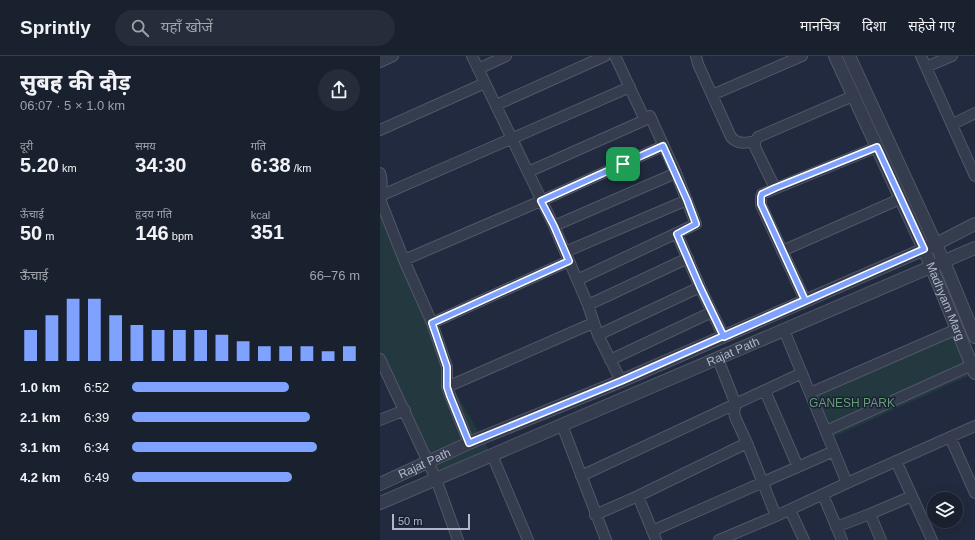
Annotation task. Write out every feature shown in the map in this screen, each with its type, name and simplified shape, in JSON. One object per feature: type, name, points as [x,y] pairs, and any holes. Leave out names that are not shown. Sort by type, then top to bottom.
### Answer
[{"type":"street","points":[[380,62],[393,56]]},
{"type":"street","points":[[472,56],[554,226],[588,306],[598,335],[621,381]]},
{"type":"street","points":[[478,69],[506,56]]},
{"type":"street","points":[[496,106],[605,56]]},
{"type":"street","points":[[614,56],[645,120]]},
{"type":"street","points":[[696,56],[698,64],[731,137],[735,142],[742,143],[755,141],[758,137],[853,96]]},
{"type":"street","points":[[712,95],[802,56]]},
{"type":"street","name":"Madhyam Marg","points":[[835,56],[900,200],[924,249],[973,369]]},
{"type":"street","name":"Madhyam Marg","points":[[849,56],[936,244],[975,336]]},
{"type":"street","points":[[921,56],[975,176]]},
{"type":"street","points":[[926,67],[952,56]]},
{"type":"street","points":[[380,130],[485,83]]},
{"type":"street","points":[[380,196],[630,87]]},
{"type":"street","points":[[952,124],[975,113]]},
{"type":"street","points":[[528,172],[645,120],[650,116],[676,173],[696,224],[577,280]]},
{"type":"street","points":[[755,141],[755,147],[775,188]]},
{"type":"street","points":[[404,260],[663,146]]},
{"type":"street","points":[[805,300],[761,204],[762,194],[877,147]]},
{"type":"street","points":[[380,173],[383,184],[380,196],[381,202],[404,260],[432,323],[447,367],[447,387],[469,443]]},
{"type":"street","points":[[554,226],[676,173]]},
{"type":"street","points":[[432,323],[687,200]]},
{"type":"street","points":[[782,251],[900,200]]},
{"type":"street","name":"Rajat Path","points":[[380,484],[469,443],[724,337],[805,300],[936,244],[975,224]]},
{"type":"street","points":[[677,234],[724,337]]},
{"type":"street","name":"Rajat Path","points":[[380,503],[975,248]]},
{"type":"street","points":[[588,306],[688,258]]},
{"type":"street","points":[[598,335],[700,287]]},
{"type":"street","points":[[610,360],[712,312]]},
{"type":"street","points":[[447,387],[593,323]]},
{"type":"street","points":[[784,330],[847,482]]},
{"type":"street","points":[[810,393],[957,330]]},
{"type":"street","points":[[380,359],[436,479],[458,540]]},
{"type":"street","points":[[718,359],[736,405],[734,410],[735,417],[776,516]]},
{"type":"street","points":[[826,431],[973,369]]},
{"type":"street","points":[[581,476],[802,373]]},
{"type":"street","points":[[765,391],[798,467]]},
{"type":"street","points":[[380,420],[405,410]]},
{"type":"street","points":[[562,425],[606,540]]},
{"type":"street","points":[[725,539],[790,510],[847,482],[975,426]]},
{"type":"street","points":[[950,437],[975,493]]},
{"type":"street","points":[[595,514],[638,496],[747,443]]},
{"type":"street","points":[[638,496],[654,536],[762,482],[834,451]]},
{"type":"street","points":[[492,455],[528,540]]},
{"type":"street","points":[[896,461],[932,540]]},
{"type":"street","points":[[823,494],[842,540]]},
{"type":"street","points":[[836,527],[912,496]]},
{"type":"street","points":[[790,510],[804,540]]},
{"type":"street","points":[[870,514],[881,540]]},
{"type":"green space","points":[[380,180],[450,383],[492,455],[430,482],[405,410],[380,359]]},
{"type":"green space","name":"GANESH PARK","points":[[957,330],[975,373],[829,439],[811,396]]},
{"type":"route","points":[[623,164],[541,201],[554,226],[569,261],[432,323],[447,367],[447,387],[469,443],[621,381],[724,337],[805,300],[761,204],[762,194],[775,188],[877,147],[900,200],[924,249],[805,300],[764,318],[724,337],[677,234],[696,224],[676,173],[663,146],[623,164]]}]
